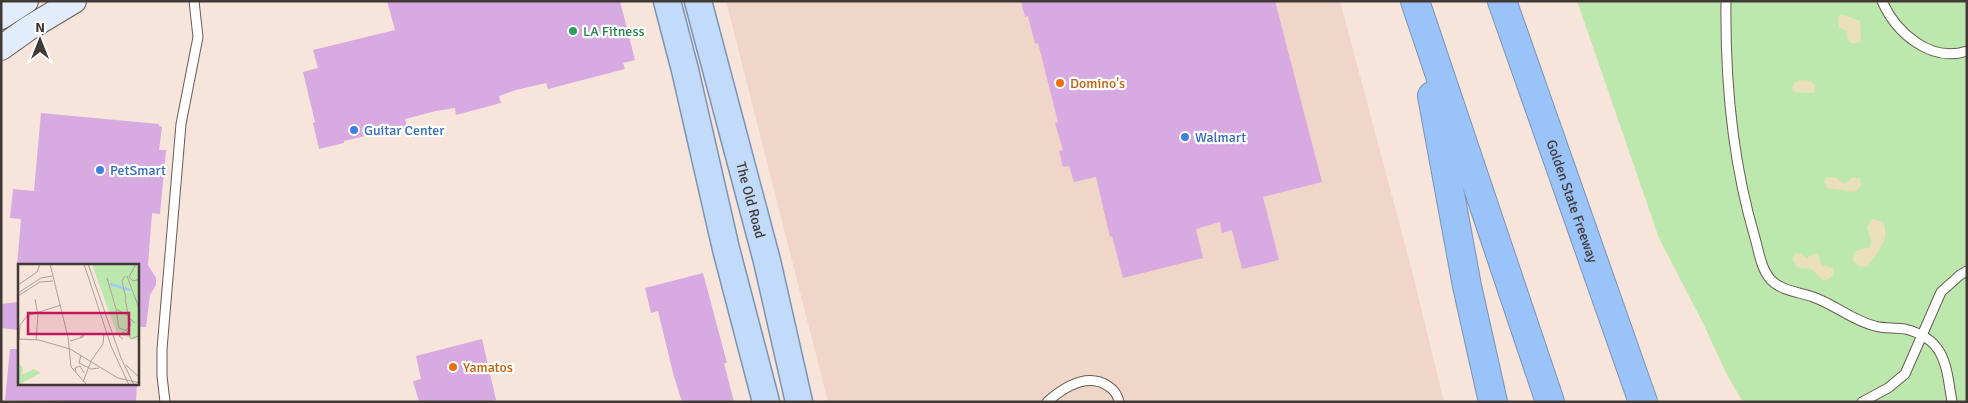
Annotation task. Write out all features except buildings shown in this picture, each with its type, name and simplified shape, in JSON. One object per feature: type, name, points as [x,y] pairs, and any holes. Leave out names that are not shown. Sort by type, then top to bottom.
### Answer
[{"type":"highway","points":[[1415,1],[1467,286],[1492,402]]},
{"type":"highway","points":[[1415,1],[1550,402]]},
{"type":"highway","name":"Golden State Freeway","points":[[1502,1],[1643,402]]},
{"type":"main road","points":[[1,17],[26,1]]},
{"type":"main road","points":[[1,48],[29,28],[74,1]]},
{"type":"main road","points":[[667,1],[685,70],[726,249],[766,402]]},
{"type":"main road","name":"The Old Road","points":[[698,1],[767,261],[799,402]]},
{"type":"lane","points":[[165,402],[162,376],[162,349],[180,124],[198,37],[194,1]]},
{"type":"lane","points":[[1726,1],[1727,66],[1732,130],[1744,203],[1763,267],[1772,280],[1782,287],[1812,297],[1875,326],[1904,329],[1923,336],[1934,343],[1942,354],[1952,402]]},
{"type":"lane","points":[[1882,1],[1889,17],[1905,33],[1926,49],[1944,55],[1967,51]]},
{"type":"lane","points":[[1862,402],[1877,399],[1905,374],[1941,292],[1967,271]]},
{"type":"lane","points":[[1047,402],[1077,382],[1089,379],[1101,381],[1111,388],[1119,402]]},
{"type":"shaded area","points":[[726,1],[1340,1],[1412,271],[1444,402],[828,402]]},
{"type":"green space","points":[[1577,1],[1967,1],[1967,402],[1743,402],[1727,375],[1704,325],[1659,238]]},
{"type":"sand","points":[[1838,16],[1860,21],[1861,41],[1859,43],[1851,43],[1848,40],[1847,31],[1839,28]]},
{"type":"sand","points":[[1801,80],[1811,81],[1815,86],[1814,93],[1794,92],[1792,89],[1794,83]]},
{"type":"sand","points":[[1835,177],[1843,183],[1851,178],[1860,178],[1861,186],[1855,192],[1827,188],[1824,181],[1825,178]]},
{"type":"sand","points":[[1873,219],[1883,222],[1885,228],[1884,239],[1869,264],[1866,267],[1858,266],[1853,261],[1853,257],[1855,252],[1870,247],[1871,240],[1867,228]]},
{"type":"sand","points":[[1800,253],[1807,258],[1813,254],[1818,255],[1822,265],[1834,268],[1833,275],[1829,279],[1823,280],[1810,269],[1797,267],[1793,259],[1795,254]]},
{"type":"place","name":"LA Fitness","points":[[573,31]]},
{"type":"place","name":"Domino's","points":[[1060,83]]},
{"type":"place","name":"Guitar Center","points":[[354,130]]},
{"type":"place","name":"Walmart","points":[[1185,137]]},
{"type":"place","name":"PetSmart","points":[[100,170]]},
{"type":"place","name":"Yamatos","points":[[453,367]]}]
